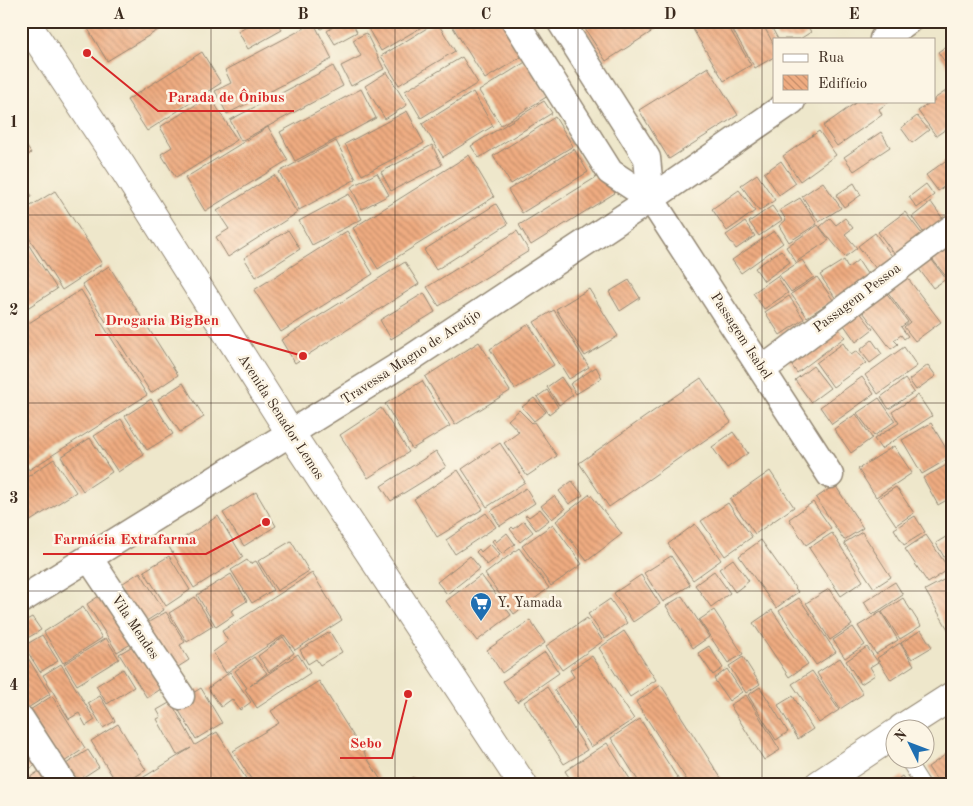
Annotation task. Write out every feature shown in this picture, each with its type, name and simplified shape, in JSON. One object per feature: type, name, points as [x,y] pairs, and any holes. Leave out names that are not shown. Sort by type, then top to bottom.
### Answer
[{"type":"main road","name":"Avenida Senador Lemos","points":[[25,21],[121,165],[291,434],[523,785]]},
{"type":"main road","points":[[920,718],[952,696]]},
{"type":"main road","points":[[818,785],[886,741]]},
{"type":"street","name":"Passagem Isabel","points":[[515,21],[610,172],[651,199],[830,475]]},
{"type":"street","name":"Passagem Isabel","points":[[560,21],[647,158],[651,199]]},
{"type":"street","points":[[884,38],[908,21]]},
{"type":"street","name":"Travessa Magno de Araújo","points":[[21,600],[408,360],[651,199],[791,102]]},
{"type":"street","name":"Passagem Pessoa","points":[[763,369],[952,228]]},
{"type":"street","name":"Vila Mendes","points":[[89,558],[180,696]]},
{"type":"street","points":[[21,719],[64,785]]},
{"type":"lane","points":[[912,768],[923,785]]},
{"type":"building","points":[[95,21],[173,21],[107,61],[87,27]]},
{"type":"building","points":[[255,21],[278,21],[282,30],[248,49],[238,31]]},
{"type":"building","points":[[316,21],[334,21],[321,29]]},
{"type":"building","points":[[342,21],[351,21],[357,32],[335,44],[327,31]]},
{"type":"building","points":[[373,21],[423,21],[425,25],[381,51],[366,25]]},
{"type":"building","points":[[449,21],[505,21],[526,54],[485,79]]},
{"type":"building","points":[[597,21],[651,21],[656,29],[606,61],[585,29]]},
{"type":"building","points":[[688,21],[725,21],[751,65],[724,81]]},
{"type":"building","points":[[742,21],[761,21],[773,43],[773,58],[755,68],[731,27]]},
{"type":"building","points":[[768,21],[805,21],[811,32],[802,38],[777,38]]},
{"type":"building","points":[[813,21],[829,21],[817,28]]},
{"type":"building","points":[[437,22],[455,51],[399,85],[381,56]]},
{"type":"building","points":[[314,23],[332,59],[227,114],[215,91],[231,83],[225,70]]},
{"type":"building","points":[[366,33],[384,69],[351,86],[341,66],[361,56],[353,40]]},
{"type":"building","points":[[952,42],[952,72],[938,52]]},
{"type":"building","points":[[202,52],[221,83],[147,131],[127,100]]},
{"type":"building","points":[[462,57],[478,83],[421,118],[405,91]]},
{"type":"building","points":[[527,61],[548,96],[501,125],[479,91]]},
{"type":"building","points":[[333,66],[343,86],[241,141],[230,120]]},
{"type":"building","points":[[708,67],[738,115],[669,159],[639,110]]},
{"type":"building","points":[[387,72],[407,105],[385,119],[365,86]]},
{"type":"building","points":[[361,89],[376,118],[295,161],[280,132]]},
{"type":"building","points":[[946,91],[952,99],[952,125],[936,136],[918,111],[931,102],[936,102],[936,98]]},
{"type":"building","points":[[473,92],[493,126],[443,157],[422,124]]},
{"type":"building","points":[[210,96],[237,140],[176,178],[161,154],[172,147],[160,127]]},
{"type":"building","points":[[544,101],[552,113],[479,158],[471,146]]},
{"type":"building","points":[[857,102],[889,102],[879,109],[882,115],[837,146],[823,126]]},
{"type":"building","points":[[407,111],[424,143],[362,175],[345,144]]},
{"type":"building","points":[[917,116],[929,130],[912,143],[901,128]]},
{"type":"building","points":[[555,117],[573,146],[511,184],[493,156]]},
{"type":"building","points":[[268,127],[288,160],[205,211],[185,178]]},
{"type":"building","points":[[819,131],[836,155],[800,181],[783,156]]},
{"type":"building","points":[[881,132],[890,147],[854,171],[844,157]]},
{"type":"building","points":[[21,138],[31,153],[21,160]]},
{"type":"building","points":[[336,141],[356,179],[299,210],[279,172]]},
{"type":"building","points":[[432,145],[442,165],[391,191],[381,172]]},
{"type":"building","points":[[574,149],[588,172],[522,213],[508,190]]},
{"type":"building","points":[[469,155],[494,197],[378,269],[353,228]]},
{"type":"building","points":[[952,156],[952,181],[938,191],[926,175]]},
{"type":"building","points":[[781,161],[796,183],[779,195],[764,173]]},
{"type":"building","points":[[377,173],[389,195],[362,209],[351,187]]},
{"type":"building","points":[[603,173],[615,193],[531,245],[519,225]]},
{"type":"building","points":[[757,174],[775,200],[759,211],[741,185]]},
{"type":"building","points":[[274,175],[297,213],[228,257],[216,237],[229,229],[217,211]]},
{"type":"building","points":[[21,179],[32,196],[21,204]]},
{"type":"building","points":[[823,182],[841,208],[819,222],[802,196]]},
{"type":"building","points":[[854,183],[861,195],[844,207],[836,195]]},
{"type":"building","points":[[926,184],[934,195],[917,208],[909,197]]},
{"type":"building","points":[[739,190],[755,211],[727,231],[712,209]]},
{"type":"building","points":[[55,191],[102,264],[62,290],[21,225],[21,212]]},
{"type":"building","points":[[349,194],[362,219],[312,245],[299,221]]},
{"type":"building","points":[[800,198],[817,224],[789,242],[779,226],[786,220],[780,210]]},
{"type":"building","points":[[931,202],[948,226],[929,240],[912,217]]},
{"type":"building","points":[[496,204],[508,224],[436,270],[424,250]]},
{"type":"building","points":[[772,206],[782,220],[759,236],[749,222]]},
{"type":"building","points":[[905,212],[928,242],[901,263],[878,232]]},
{"type":"building","points":[[830,218],[836,225],[845,218],[853,228],[845,234],[857,248],[845,257],[820,227]]},
{"type":"building","points":[[745,222],[755,236],[736,249],[726,235]]},
{"type":"building","points":[[818,225],[829,240],[796,262],[786,247]]},
{"type":"building","points":[[288,230],[300,249],[256,277],[244,258]]},
{"type":"building","points":[[347,231],[373,274],[281,332],[254,290]]},
{"type":"building","points":[[517,231],[529,251],[439,306],[427,287]]},
{"type":"building","points":[[774,231],[783,243],[741,273],[732,260]]},
{"type":"building","points":[[21,233],[57,289],[21,312]]},
{"type":"building","points":[[875,233],[897,263],[881,275],[858,246]]},
{"type":"building","points":[[947,240],[952,246],[952,290],[945,282],[948,279],[929,255]]},
{"type":"building","points":[[781,250],[790,262],[764,281],[755,268]]},
{"type":"building","points":[[929,256],[946,279],[933,288],[916,265]]},
{"type":"building","points":[[802,260],[814,277],[791,292],[779,275]]},
{"type":"building","points":[[844,260],[848,268],[858,260],[871,280],[838,302],[820,275]]},
{"type":"building","points":[[405,262],[419,284],[295,363],[281,340]]},
{"type":"building","points":[[109,266],[178,375],[151,393],[82,284]]},
{"type":"building","points":[[777,276],[788,293],[764,309],[753,293]]},
{"type":"building","points":[[906,276],[941,322],[915,341],[904,327],[910,322],[887,291]]},
{"type":"building","points":[[817,277],[833,300],[807,317],[791,294]]},
{"type":"building","points":[[629,280],[640,298],[620,311],[609,292]]},
{"type":"building","points":[[589,289],[618,336],[585,356],[556,309]]},
{"type":"building","points":[[81,290],[147,395],[29,470],[21,457],[21,328]]},
{"type":"building","points":[[885,291],[908,322],[901,327],[908,336],[904,339],[901,335],[894,340],[898,344],[891,349],[857,304]]},
{"type":"building","points":[[424,293],[435,312],[391,339],[380,320]]},
{"type":"building","points":[[789,296],[804,319],[780,335],[765,312]]},
{"type":"building","points":[[855,306],[873,329],[856,342],[839,318]]},
{"type":"building","points":[[554,310],[589,367],[569,379],[534,322]]},
{"type":"building","points":[[834,323],[845,337],[797,373],[787,359]]},
{"type":"building","points":[[529,324],[554,365],[515,389],[490,349]]},
{"type":"building","points":[[872,340],[882,354],[870,363],[860,350]]},
{"type":"building","points":[[479,342],[510,391],[455,425],[425,377]]},
{"type":"building","points":[[843,343],[851,355],[857,351],[866,363],[833,387],[816,363]]},
{"type":"building","points":[[904,347],[917,366],[878,394],[865,375]]},
{"type":"building","points":[[928,365],[936,376],[916,390],[909,380]]},
{"type":"building","points":[[813,366],[830,388],[811,402],[795,380]]},
{"type":"building","points":[[596,367],[602,378],[576,394],[570,384]]},
{"type":"building","points":[[561,377],[573,395],[559,405],[547,387]]},
{"type":"building","points":[[862,377],[874,394],[832,424],[820,407]]},
{"type":"building","points":[[701,378],[731,422],[609,507],[579,463]]},
{"type":"building","points":[[905,379],[914,392],[889,409],[881,397]]},
{"type":"building","points":[[422,381],[450,426],[412,449],[385,404]]},
{"type":"building","points":[[183,383],[204,417],[180,432],[158,399]]},
{"type":"building","points":[[547,390],[558,407],[549,414],[537,397]]},
{"type":"building","points":[[918,395],[932,416],[881,449],[874,439],[899,423],[892,412]]},
{"type":"building","points":[[534,398],[546,412],[534,421],[522,407]]},
{"type":"building","points":[[879,398],[895,421],[874,436],[857,413]]},
{"type":"building","points":[[151,399],[173,434],[147,450],[125,416]]},
{"type":"building","points":[[381,408],[409,452],[368,478],[340,435]]},
{"type":"building","points":[[519,410],[532,423],[534,422],[557,456],[527,476],[504,443],[519,432],[508,420]]},
{"type":"building","points":[[856,414],[872,438],[851,453],[834,429]]},
{"type":"building","points":[[121,419],[144,455],[118,472],[94,436]]},
{"type":"building","points":[[931,423],[951,457],[922,474],[902,440]]},
{"type":"building","points":[[733,432],[748,453],[727,468],[712,447]]},
{"type":"building","points":[[90,438],[112,472],[83,491],[61,457]]},
{"type":"building","points":[[500,443],[525,482],[487,507],[462,469]]},
{"type":"building","points":[[894,446],[912,473],[876,497],[858,469]]},
{"type":"building","points":[[436,451],[446,467],[391,501],[381,486]]},
{"type":"building","points":[[54,459],[76,492],[21,527],[21,467],[27,477]]},
{"type":"building","points":[[952,462],[952,497],[938,505],[923,478]]},
{"type":"building","points":[[458,470],[483,509],[437,537],[414,499]]},
{"type":"building","points":[[770,471],[794,507],[755,534],[730,499]]},
{"type":"building","points":[[572,481],[583,495],[569,504],[559,491]]},
{"type":"building","points":[[835,485],[863,528],[844,540],[816,498]]},
{"type":"building","points":[[896,487],[914,513],[896,525],[878,498]]},
{"type":"building","points":[[526,488],[535,503],[500,526],[491,511]]},
{"type":"building","points":[[256,492],[276,526],[244,546],[223,513]]},
{"type":"building","points":[[590,494],[622,534],[587,561],[556,521]]},
{"type":"building","points":[[554,496],[565,509],[552,519],[541,506]]},
{"type":"building","points":[[813,502],[831,528],[806,545],[789,519]]},
{"type":"building","points":[[728,503],[752,537],[725,556],[701,521]]},
{"type":"building","points":[[540,509],[549,520],[536,530],[525,516],[529,517]]},
{"type":"building","points":[[486,513],[496,527],[455,554],[446,540]]},
{"type":"building","points":[[218,516],[243,557],[194,588],[169,547]]},
{"type":"building","points":[[915,516],[925,532],[904,545],[894,529]]},
{"type":"building","points":[[524,521],[533,532],[520,542],[510,529],[512,527],[514,529]]},
{"type":"building","points":[[553,524],[582,564],[551,586],[522,546]]},
{"type":"building","points":[[695,524],[721,560],[693,580],[668,544]]},
{"type":"building","points":[[862,532],[891,577],[874,588],[844,543]]},
{"type":"building","points":[[507,533],[515,544],[502,554],[492,541],[494,539],[496,542]]},
{"type":"building","points":[[832,533],[863,581],[841,596],[809,548]]},
{"type":"building","points":[[952,533],[952,571],[936,543]]},
{"type":"building","points":[[926,535],[949,569],[928,583],[905,549]]},
{"type":"building","points":[[761,540],[798,592],[776,608],[739,556]]},
{"type":"building","points":[[291,541],[309,571],[277,591],[258,561]]},
{"type":"building","points":[[490,544],[500,555],[487,565],[476,552],[479,549],[481,552]]},
{"type":"building","points":[[519,548],[549,588],[514,614],[485,574]]},
{"type":"building","points":[[169,556],[190,590],[166,606],[144,571]]},
{"type":"building","points":[[470,556],[480,568],[447,594],[437,582]]},
{"type":"building","points":[[671,556],[690,585],[663,602],[644,573]]},
{"type":"building","points":[[733,559],[749,581],[735,592],[719,569]]},
{"type":"building","points":[[247,560],[250,564],[256,561],[273,590],[252,603],[231,570]]},
{"type":"building","points":[[714,571],[730,593],[711,607],[695,585]]},
{"type":"building","points":[[140,572],[164,610],[140,625],[117,587]]},
{"type":"building","points":[[312,573],[342,620],[295,650],[284,635],[226,673],[213,652],[228,641],[222,631]]},
{"type":"building","points":[[231,574],[247,601],[231,611],[234,615],[216,627],[197,595]]},
{"type":"building","points":[[481,575],[511,615],[477,641],[446,601]]},
{"type":"building","points":[[641,575],[660,604],[633,622],[614,593]]},
{"type":"building","points":[[949,577],[952,582],[952,630],[949,631],[925,590]]},
{"type":"building","points":[[895,582],[903,595],[872,615],[864,602]]},
{"type":"building","points":[[829,589],[852,625],[830,640],[806,603]]},
{"type":"building","points":[[108,590],[138,640],[117,652],[87,604]]},
{"type":"building","points":[[682,596],[709,637],[693,648],[666,606]]},
{"type":"building","points":[[195,597],[213,626],[187,642],[169,613]]},
{"type":"building","points":[[799,598],[836,652],[816,665],[779,611]]},
{"type":"building","points":[[903,598],[921,626],[900,639],[882,612]]},
{"type":"building","points":[[610,599],[627,623],[605,639],[588,614]]},
{"type":"building","points":[[83,607],[102,638],[63,663],[44,632]]},
{"type":"building","points":[[714,610],[743,654],[728,663],[699,620]]},
{"type":"building","points":[[772,610],[808,664],[789,677],[753,623]]},
{"type":"building","points":[[166,612],[185,642],[180,645],[189,660],[170,672],[142,626]]},
{"type":"building","points":[[881,612],[898,640],[876,654],[858,626]]},
{"type":"building","points":[[32,617],[41,630],[21,642],[21,623]]},
{"type":"building","points":[[587,618],[603,641],[562,670],[546,646]]},
{"type":"building","points":[[530,620],[545,643],[502,673],[487,650]]},
{"type":"building","points":[[853,627],[865,645],[845,658],[833,640]]},
{"type":"building","points":[[921,630],[932,647],[912,659],[901,643]]},
{"type":"building","points":[[624,631],[656,680],[630,697],[599,648]]},
{"type":"building","points":[[330,632],[342,652],[320,665],[316,659],[308,664],[300,650]]},
{"type":"building","points":[[42,635],[58,661],[40,672],[24,646]]},
{"type":"building","points":[[283,637],[294,653],[269,672],[258,656]]},
{"type":"building","points":[[106,638],[119,659],[77,685],[64,664]]},
{"type":"building","points":[[900,643],[914,665],[891,680],[877,658]]},
{"type":"building","points":[[136,644],[164,687],[147,698],[119,654]]},
{"type":"building","points":[[709,646],[723,668],[713,675],[698,653]]},
{"type":"building","points":[[867,647],[878,662],[870,667],[875,675],[861,684],[846,661]]},
{"type":"building","points":[[545,652],[559,673],[517,702],[503,681]]},
{"type":"building","points":[[298,654],[310,673],[257,708],[245,689],[247,688],[235,671],[254,657],[267,673],[250,686]]},
{"type":"building","points":[[592,656],[634,719],[591,747],[554,690],[574,677],[570,670]]},
{"type":"building","points":[[743,657],[760,684],[746,693],[729,666]]},
{"type":"building","points":[[28,658],[50,694],[23,711],[21,708],[21,662]]},
{"type":"building","points":[[840,658],[863,694],[840,709],[817,673]]},
{"type":"building","points":[[61,664],[95,720],[86,726],[79,713],[69,719],[43,675]]},
{"type":"building","points":[[123,669],[134,687],[107,704],[96,686]]},
{"type":"building","points":[[727,669],[742,692],[729,701],[714,679]]},
{"type":"building","points":[[812,671],[839,710],[819,723],[792,684]]},
{"type":"building","points":[[230,672],[251,702],[240,710],[232,699],[221,707],[208,688]]},
{"type":"building","points":[[319,681],[384,785],[326,785],[322,779],[314,785],[255,785],[233,751],[279,723],[271,711]]},
{"type":"building","points":[[661,685],[723,781],[718,785],[690,785],[636,702]]},
{"type":"building","points":[[547,687],[587,750],[564,764],[524,702]]},
{"type":"building","points":[[760,687],[788,732],[776,740],[748,695]]},
{"type":"building","points":[[201,688],[222,723],[196,739],[175,704]]},
{"type":"building","points":[[746,695],[780,750],[764,760],[730,705]]},
{"type":"building","points":[[52,696],[85,748],[58,766],[25,713]]},
{"type":"building","points":[[100,696],[115,721],[103,728],[88,703]]},
{"type":"building","points":[[793,696],[813,729],[798,739],[778,705]]},
{"type":"building","points":[[171,702],[195,745],[217,732],[250,785],[131,785],[191,748],[177,755],[157,719],[161,717],[157,710]]},
{"type":"building","points":[[640,719],[682,785],[641,785],[611,738]]},
{"type":"building","points":[[118,724],[146,770],[122,785],[118,785],[91,741]]},
{"type":"building","points":[[21,728],[42,761],[23,773],[21,770]]},
{"type":"building","points":[[607,743],[630,779],[620,785],[574,785],[565,771]]},
{"type":"building","points":[[88,750],[99,767],[71,785],[58,769]]},
{"type":"building","points":[[952,750],[952,785],[940,785],[929,768],[936,768],[936,761]]},
{"type":"building","points":[[45,767],[57,785],[25,785],[23,782]]},
{"type":"building","points":[[106,776],[111,785],[91,785]]},
{"type":"building","points":[[902,776],[908,785],[889,785]]},
{"type":"building","points":[[413,777],[417,785],[401,785]]},
{"type":"place","name":"Parada de Ônibus","points":[[87,53]]},
{"type":"place","name":"Drogaria BigBen","points":[[303,356]]},
{"type":"place","name":"Farmácia Extrafarma","points":[[266,522]]},
{"type":"place","name":"Y. Yamada","points":[[481,622]]},
{"type":"place","name":"Sebo","points":[[408,694]]}]
